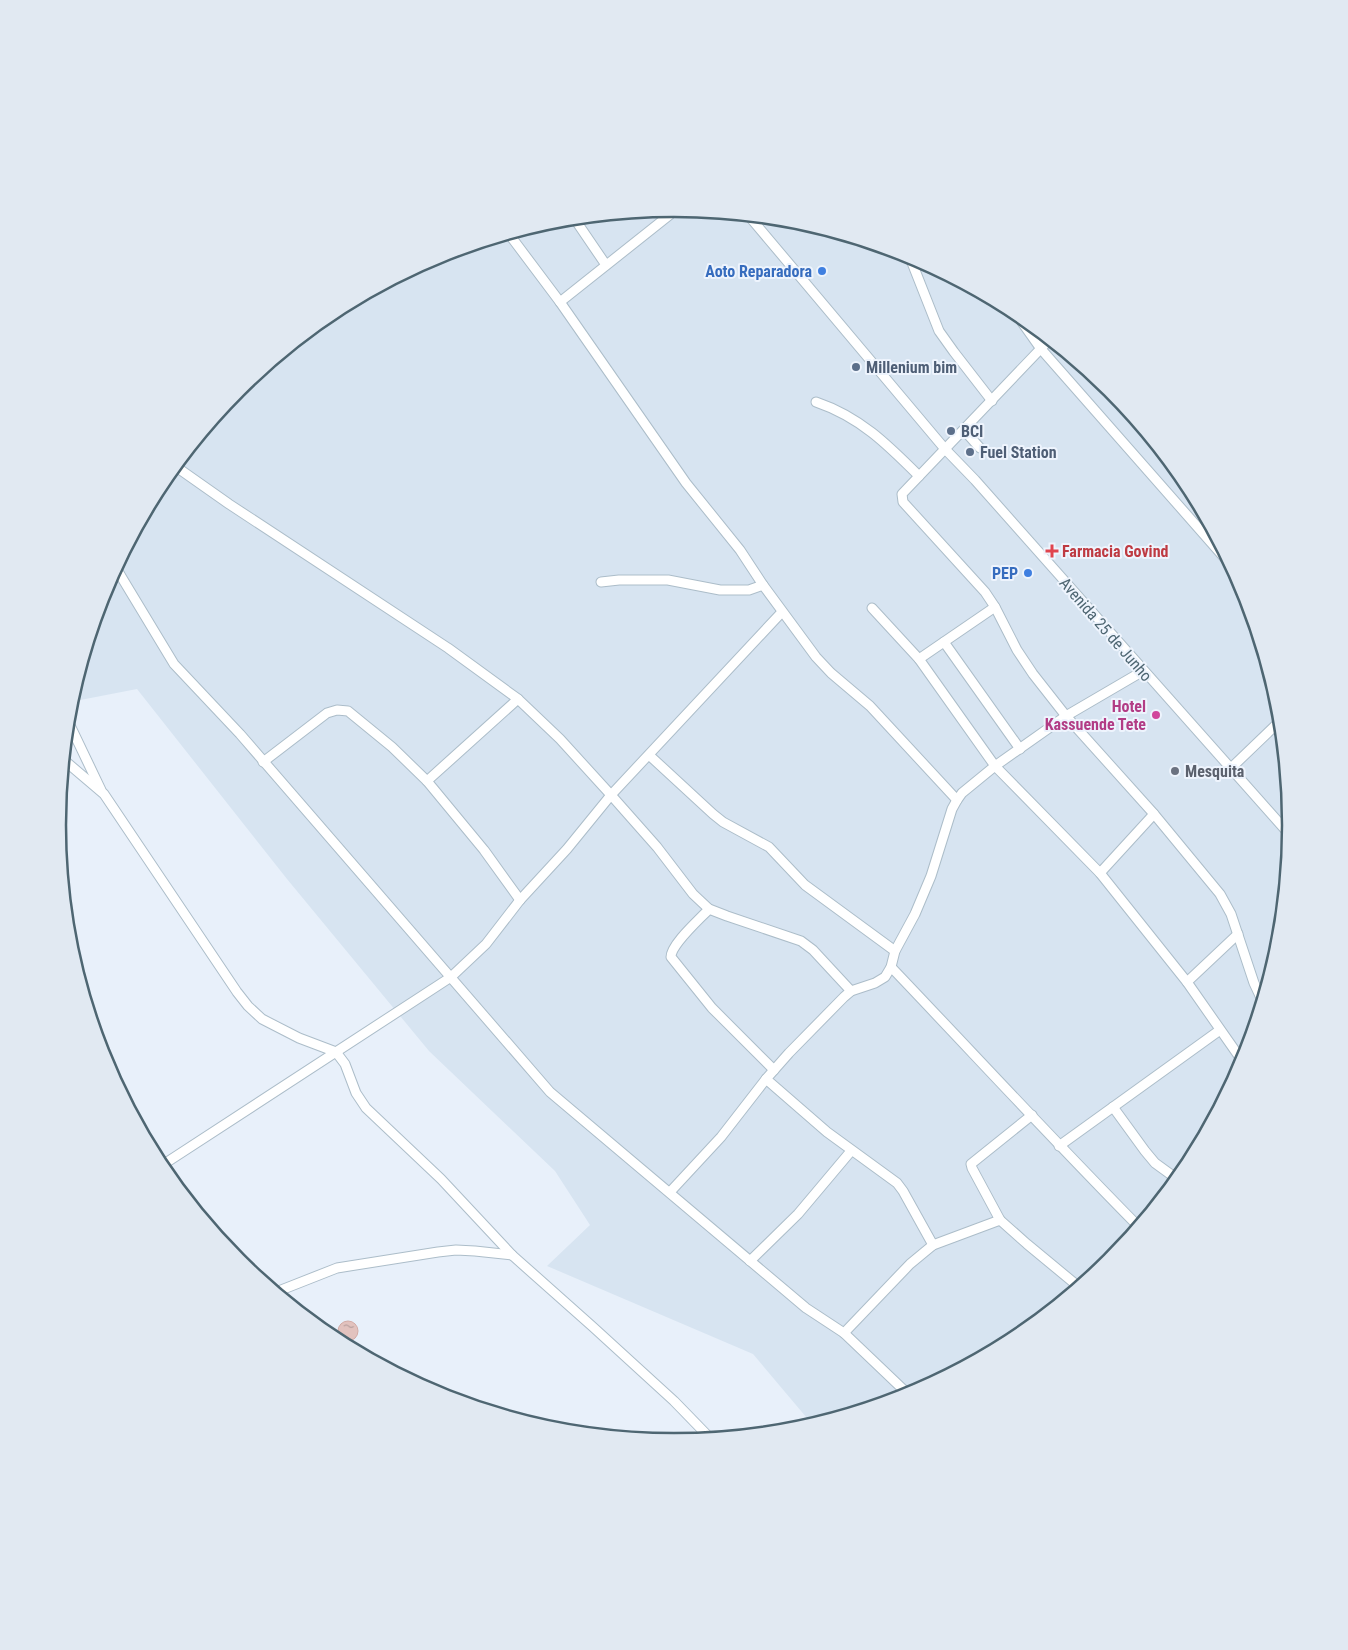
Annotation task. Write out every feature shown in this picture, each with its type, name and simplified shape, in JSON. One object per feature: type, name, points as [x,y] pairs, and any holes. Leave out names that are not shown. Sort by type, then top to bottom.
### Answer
[{"type":"street","points":[[560,302],[666,217]]},
{"type":"street","name":"Avenida 25 de Junho","points":[[753,222],[945,449],[975,480],[1282,826]]},
{"type":"street","points":[[579,225],[606,265]]},
{"type":"street","points":[[513,239],[560,302],[686,484],[740,550],[782,612],[816,657],[831,673],[870,706],[956,800]]},
{"type":"street","points":[[914,267],[939,330],[992,401]]},
{"type":"street","points":[[1029,332],[1041,349],[1213,544]]},
{"type":"street","points":[[1046,344],[902,494],[903,502],[974,579],[995,607],[1025,662],[1066,716],[1154,814],[1220,894],[1231,914],[1258,992]]},
{"type":"street","points":[[816,402],[845,413],[869,430],[890,447],[919,476]]},
{"type":"street","points":[[964,430],[980,448]]},
{"type":"street","points":[[181,470],[229,504],[448,648],[518,699],[560,739],[657,847],[693,894],[709,908],[800,941],[813,950],[851,990]]},
{"type":"street","points":[[120,575],[174,664],[240,734],[550,1092],[813,1313],[844,1333],[902,1388]]},
{"type":"street","points":[[601,582],[668,580],[720,590],[749,590],[763,585]]},
{"type":"street","points":[[919,659],[995,607]]},
{"type":"street","points":[[872,608],[919,659],[995,766],[1100,873],[1187,982],[1237,1053]]},
{"type":"street","points":[[168,1161],[451,977],[486,944],[520,900],[567,849],[611,795],[782,612]]},
{"type":"street","points":[[944,642],[1020,749]]},
{"type":"street","points":[[670,1192],[721,1137],[774,1070],[851,990],[875,983],[885,977],[891,967],[895,951],[926,889],[956,800],[995,766],[1066,716],[1143,671]]},
{"type":"street","points":[[427,781],[518,699]]},
{"type":"street","points":[[263,762],[328,713],[337,710],[348,711],[392,747],[427,781],[484,850],[520,900]]},
{"type":"street","points":[[1230,769],[1274,727]]},
{"type":"street","points":[[73,732],[104,794],[248,1006],[262,1019],[299,1038],[336,1052],[345,1064],[356,1093],[366,1108],[442,1179],[512,1255],[654,1383],[703,1432]]},
{"type":"street","points":[[649,755],[723,822],[768,847],[805,885],[895,951]]},
{"type":"street","points":[[70,765],[104,794]]},
{"type":"street","points":[[1100,873],[1154,814]]},
{"type":"street","points":[[709,908],[678,942],[671,957],[712,1008],[774,1070]]},
{"type":"street","points":[[1187,982],[1238,934]]},
{"type":"street","points":[[891,967],[1032,1115],[1059,1146],[1134,1222]]},
{"type":"street","points":[[1059,1146],[1220,1030]]},
{"type":"street","points":[[766,1079],[827,1132],[897,1183],[904,1191],[933,1245]]},
{"type":"street","points":[[1113,1107],[1145,1152],[1155,1163],[1171,1174]]},
{"type":"street","points":[[1032,1115],[972,1164],[975,1174],[1000,1220],[1075,1282]]},
{"type":"street","points":[[750,1261],[798,1214],[851,1151]]},
{"type":"street","points":[[844,1333],[910,1264],[933,1245],[1000,1220]]},
{"type":"street","points":[[282,1289],[336,1268],[438,1252],[466,1250],[512,1255]]},
{"type":"shaded area","points":[[674,217],[714,219],[753,222],[831,238],[907,264],[943,280],[1012,320],[1044,343],[1104,395],[1131,424],[1179,487],[1200,521],[1219,556],[1249,630],[1261,668],[1277,746],[1282,825],[1280,865],[1277,904],[1261,982],[1235,1058],[1219,1094],[1200,1129],[1156,1195],[1104,1255],[1044,1307],[978,1351],[943,1370],[907,1386],[869,1400],[807,1418],[753,1354],[547,1266],[590,1225],[555,1171],[429,1051],[287,879],[137,689],[79,700],[99,630],[129,556],[169,487],[217,424],[273,368],[336,320],[405,280],[441,264],[517,238],[595,222]]},
{"type":"water","points":[[348,1321],[357,1327],[357,1335],[352,1340],[338,1331],[341,1324]]},
{"type":"place","name":"Aoto Reparadora","points":[[822,271]]},
{"type":"place","name":"Millenium bim","points":[[856,367]]},
{"type":"place","name":"BCI","points":[[951,431]]},
{"type":"place","name":"Fuel Station","points":[[970,452]]},
{"type":"place","name":"Farmacia Govind","points":[[1052,551]]},
{"type":"place","name":"PEP","points":[[1028,573]]},
{"type":"place","name":"Hotel Kassuende Tete","points":[[1156,715]]},
{"type":"place","name":"Mesquita","points":[[1175,771]]}]
